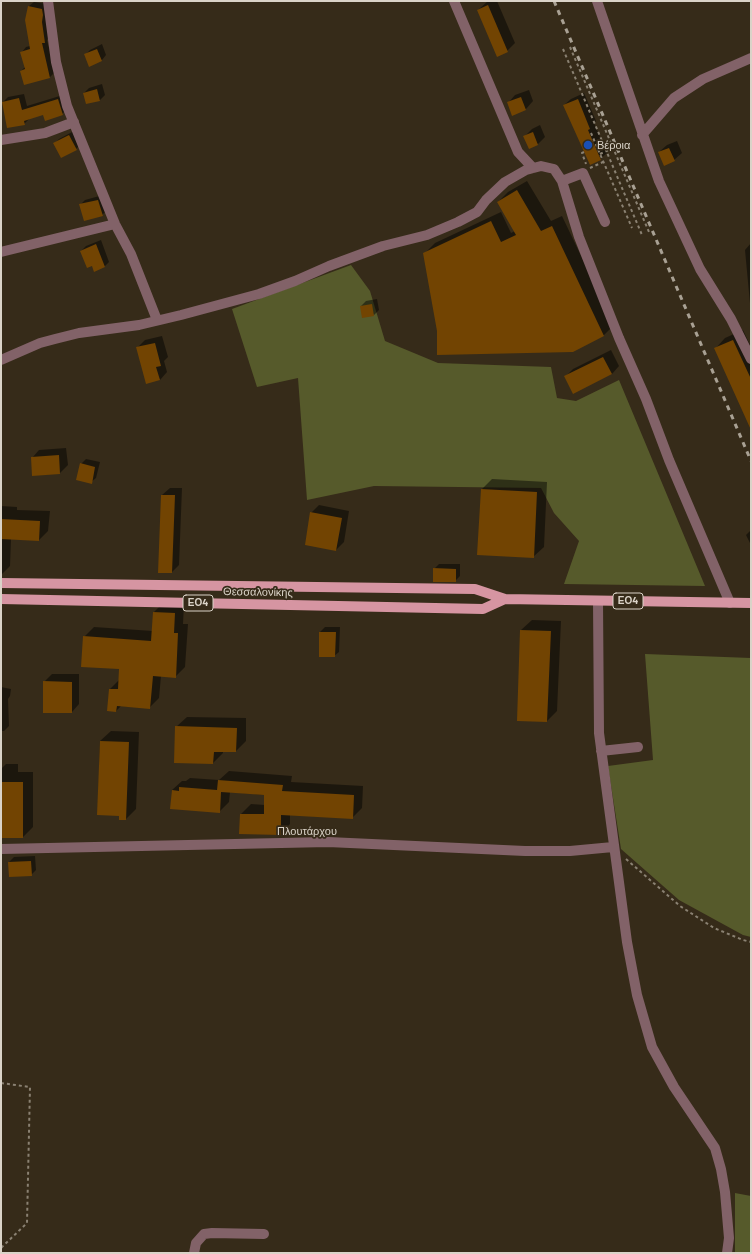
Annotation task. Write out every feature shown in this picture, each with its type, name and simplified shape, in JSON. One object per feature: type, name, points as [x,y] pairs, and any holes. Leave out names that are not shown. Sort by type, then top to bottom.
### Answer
[{"type":"main road","name":"Θεσσαλονίκης","points":[[1,583],[475,589],[505,599]]},
{"type":"main road","name":"Θεσσαλονίκης","points":[[1,599],[482,609],[505,599]]},
{"type":"main road","name":"ΕΟ4","points":[[505,599],[751,603]]},
{"type":"street","points":[[48,1],[56,62],[62,87],[74,122],[115,224],[131,254],[157,320]]},
{"type":"street","points":[[454,1],[518,152],[533,168]]},
{"type":"street","points":[[597,1],[659,181],[700,269],[731,319],[751,359]]},
{"type":"street","points":[[642,135],[674,98],[702,79],[751,58]]},
{"type":"street","points":[[1,140],[44,133],[74,122]]},
{"type":"street","points":[[1,360],[40,343],[55,339],[79,333],[139,325],[259,294],[383,246],[427,234],[458,222],[477,212],[486,200],[505,182],[526,170],[540,166],[554,169],[562,181],[579,237],[619,338],[646,399],[730,603]]},
{"type":"street","points":[[562,181],[583,173],[605,222]]},
{"type":"street","points":[[1,252],[115,224]]},
{"type":"street","points":[[598,601],[599,733],[626,942],[637,995],[652,1047],[674,1087],[715,1148],[725,1192],[729,1238],[727,1253]]},
{"type":"street","points":[[601,751],[638,748]]},
{"type":"street","name":"Πλουτάρχου","points":[[1,849],[328,842],[525,851],[613,847]]},
{"type":"street","points":[[194,1253],[196,1243],[204,1234],[264,1234]]},
{"type":"path","points":[[570,47],[649,232]]},
{"type":"path","points":[[563,49],[642,235]]},
{"type":"path","points":[[591,132],[596,147],[632,228]]},
{"type":"path","points":[[600,154],[613,148]]},
{"type":"path","points":[[584,152],[582,153],[588,168],[603,162]]},
{"type":"path","points":[[613,847],[680,906],[714,928],[751,942]]},
{"type":"path","points":[[1,1083],[30,1087],[27,1223],[2,1247],[1,1250]]},
{"type":"green space","points":[[351,265],[370,291],[385,341],[438,363],[551,367],[557,398],[576,401],[619,380],[705,586],[564,584],[579,541],[554,513],[541,488],[374,486],[307,500],[298,378],[257,387],[232,309]]},
{"type":"green space","points":[[645,654],[751,658],[751,937],[743,935],[679,900],[621,849],[608,766],[653,760]]},
{"type":"green space","points":[[735,1193],[751,1196],[751,1253],[735,1253]]},
{"type":"building","points":[[488,5],[508,52],[497,57],[477,10]]},
{"type":"building","points":[[28,6],[42,9],[45,43],[42,43],[50,78],[24,85],[20,71],[25,69],[20,52],[30,49],[25,20]]},
{"type":"building","points":[[97,49],[102,61],[89,67],[84,54]]},
{"type":"building","points":[[97,89],[100,101],[86,104],[83,93]]},
{"type":"building","points":[[521,97],[526,110],[512,116],[507,102]]},
{"type":"building","points":[[19,98],[22,110],[58,99],[63,115],[45,121],[43,115],[24,121],[25,125],[7,128],[2,102]]},
{"type":"building","points":[[578,99],[590,129],[588,130],[601,160],[590,165],[563,105]]},
{"type":"building","points":[[533,132],[538,145],[529,149],[523,136]]},
{"type":"building","points":[[69,135],[77,150],[61,158],[53,143]]},
{"type":"building","points":[[669,148],[675,161],[664,166],[658,152]]},
{"type":"building","points":[[517,190],[541,231],[552,226],[604,336],[573,352],[437,355],[437,331],[423,253],[491,221],[501,242],[516,235],[497,202]]},
{"type":"building","points":[[98,200],[103,216],[84,221],[79,204]]},
{"type":"building","points":[[96,244],[105,267],[94,272],[92,266],[87,268],[80,251]]},
{"type":"building","points":[[372,304],[374,316],[362,318],[360,306]]},
{"type":"building","points":[[733,340],[751,379],[751,430],[714,348]]},
{"type":"building","points":[[155,343],[161,366],[156,367],[160,380],[146,384],[136,347]]},
{"type":"building","points":[[603,357],[612,374],[573,394],[564,376]]},
{"type":"building","points":[[59,455],[60,474],[32,476],[31,457]]},
{"type":"building","points":[[80,463],[95,467],[92,484],[76,480]]},
{"type":"building","points":[[481,489],[537,492],[534,558],[477,555]]},
{"type":"building","points":[[161,495],[175,495],[172,573],[158,573]]},
{"type":"building","points":[[310,512],[342,518],[336,551],[305,545]]},
{"type":"building","points":[[1,519],[40,521],[39,541],[1,539]]},
{"type":"building","points":[[433,568],[456,569],[456,582],[433,582]]},
{"type":"building","points":[[153,612],[175,613],[174,633],[178,633],[176,678],[153,676],[150,709],[117,706],[116,712],[107,711],[109,689],[118,689],[119,669],[81,667],[83,636],[151,641]]},
{"type":"building","points":[[520,630],[551,631],[547,722],[517,721]]},
{"type":"building","points":[[319,632],[336,632],[335,657],[319,657]]},
{"type":"building","points":[[43,681],[72,682],[72,713],[43,713]]},
{"type":"building","points":[[175,726],[237,728],[236,752],[214,752],[213,764],[174,763]]},
{"type":"building","points":[[100,741],[129,742],[126,820],[119,820],[119,816],[97,815]]},
{"type":"building","points":[[218,780],[283,785],[282,791],[354,795],[353,819],[281,815],[281,835],[239,834],[240,814],[264,814],[264,795],[221,792],[220,813],[170,809],[172,790],[179,791],[179,787],[217,790]]},
{"type":"building","points":[[1,782],[23,782],[23,838],[1,838]]},
{"type":"building","points":[[31,861],[32,876],[9,877],[8,862]]},
{"type":"railway","points":[[554,1],[751,461]]},
{"type":"place","name":"Βέροια","points":[[588,145]]}]
